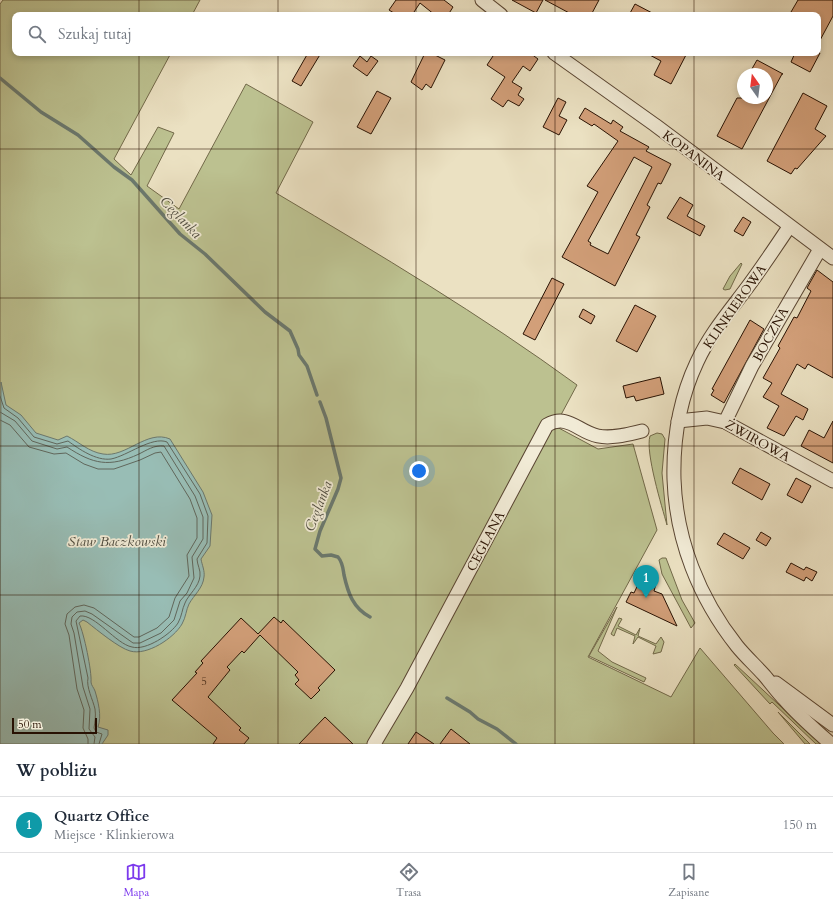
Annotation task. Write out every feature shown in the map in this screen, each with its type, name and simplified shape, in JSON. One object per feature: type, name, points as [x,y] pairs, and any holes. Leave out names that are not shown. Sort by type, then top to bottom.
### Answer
[{"type":"street","points":[[482,0],[497,12]]},
{"type":"street","name":"KOPANINA","points":[[558,56],[655,125],[789,227],[833,258]]},
{"type":"street","name":"KLINKIEROWA","points":[[789,227],[746,289],[718,324],[707,343],[689,382],[678,421],[674,460],[674,492],[679,525],[687,553],[701,590],[721,624],[740,650],[763,674],[783,699],[831,744]]},
{"type":"street","name":"BOCZNA","points":[[725,422],[752,366],[820,249]]},
{"type":"street","name":"ŻWIROWA","points":[[678,421],[707,418],[725,422],[833,481]]},
{"type":"street","name":"CEGLANA","points":[[374,744],[407,688],[547,425],[555,420],[566,421],[583,431],[599,437],[618,436],[642,431]]},
{"type":"street","name":"KLINKIEROWA","points":[[763,674],[833,725]]},
{"type":"green space","points":[[3,0],[200,0],[194,12],[12,12],[12,56],[169,56],[114,159],[131,175],[158,127],[174,133],[147,186],[179,209],[246,84],[313,122],[276,193],[391,262],[467,310],[541,359],[577,385],[555,426],[598,449],[633,444],[657,530],[588,657],[671,697],[700,648],[784,744],[0,744],[0,4]]},
{"type":"green space","points":[[741,263],[742,264],[730,289],[723,289],[730,276]]},
{"type":"green space","points":[[657,433],[662,434],[665,439],[662,473],[667,525],[650,454],[650,436]]},
{"type":"green space","points":[[666,558],[682,600],[695,623],[691,628],[662,574],[659,560]]},
{"type":"green space","points":[[617,607],[598,651],[612,662],[646,678],[644,682],[589,656]]},
{"type":"green space","points":[[619,618],[622,619],[618,626],[636,635],[640,628],[638,636],[656,644],[661,637],[664,642],[661,652],[653,654],[656,646],[638,637],[633,644],[635,636],[617,628],[614,636],[611,634]]},
{"type":"green space","points":[[735,664],[821,744],[816,744],[772,702],[770,704],[734,665]]},
{"type":"green space","points":[[778,712],[810,744],[805,744]]},
{"type":"water","name":"Staw Baczkowski","points":[[1,382],[6,405],[21,415],[36,433],[58,440],[67,436],[89,449],[103,454],[120,452],[145,440],[153,438],[161,437],[170,439],[203,492],[212,515],[210,546],[201,559],[204,572],[203,581],[189,604],[182,624],[167,640],[144,651],[130,651],[114,643],[87,622],[83,620],[79,623],[87,652],[91,683],[95,691],[100,713],[98,727],[108,730],[108,735],[102,744],[0,744]]},
{"type":"building","points":[[396,0],[444,0],[453,7],[450,12],[431,12],[420,3],[414,12],[392,12],[389,10]]},
{"type":"building","points":[[512,0],[543,0],[537,12]]},
{"type":"building","points":[[545,0],[599,0],[593,12],[567,12]]},
{"type":"building","points":[[798,0],[833,0],[833,16],[821,38],[821,12],[791,12]]},
{"type":"building","points":[[635,4],[650,12],[631,12]]},
{"type":"building","points":[[306,56],[319,56],[301,86],[292,81]]},
{"type":"building","points":[[360,56],[367,62],[371,56],[378,61],[367,76],[353,66]]},
{"type":"building","points":[[424,56],[437,56],[445,60],[431,88],[426,84],[422,90],[411,82]]},
{"type":"building","points":[[493,56],[534,56],[538,59],[530,71],[523,66],[512,82],[522,88],[518,95],[524,99],[519,106],[508,100],[503,107],[491,99],[505,77],[487,65]]},
{"type":"building","points":[[652,56],[685,56],[671,84],[654,75],[661,61]]},
{"type":"building","points":[[794,56],[818,56],[810,72],[791,62]]},
{"type":"building","points":[[757,60],[772,68],[752,68]]},
{"type":"building","points":[[773,69],[782,74],[773,91]]},
{"type":"building","points":[[377,91],[391,98],[371,134],[357,127]]},
{"type":"building","points":[[803,93],[827,106],[815,129],[826,136],[791,174],[767,161]]},
{"type":"building","points":[[558,98],[566,102],[559,116],[567,120],[559,135],[543,127]]},
{"type":"building","points":[[737,98],[737,104],[766,104],[742,149],[717,136]]},
{"type":"building","points":[[585,108],[611,124],[613,120],[623,127],[620,131],[649,147],[646,151],[671,164],[661,184],[658,183],[647,205],[650,207],[636,235],[640,237],[615,286],[562,257],[598,192],[587,186],[618,141],[594,124],[592,126],[579,118]],"holes":[[[634,157],[652,167],[608,254],[590,245],[591,243],[588,241]]]},
{"type":"building","points":[[680,197],[693,205],[687,216],[705,226],[700,236],[667,218]]},
{"type":"building","points":[[743,217],[751,222],[743,236],[734,231]]},
{"type":"building","points":[[817,270],[833,282],[833,378],[808,364],[805,369],[797,364],[781,394],[808,409],[803,420],[796,416],[784,436],[767,428],[779,406],[763,397],[772,383],[763,378],[780,348],[778,346],[794,317],[797,318],[811,291],[807,288]]},
{"type":"building","points":[[552,278],[564,284],[535,340],[523,334]]},
{"type":"building","points":[[635,305],[656,316],[637,352],[616,341]]},
{"type":"building","points":[[583,309],[595,316],[591,324],[579,317]]},
{"type":"building","points":[[750,320],[764,329],[724,403],[711,395],[714,390],[712,389]]},
{"type":"building","points":[[660,377],[664,394],[636,401],[634,396],[626,398],[623,386]]},
{"type":"building","points":[[833,421],[833,463],[801,446],[809,430],[824,438]]},
{"type":"building","points":[[740,468],[770,484],[762,500],[732,483]]},
{"type":"building","points":[[796,478],[811,486],[802,503],[787,495]]},
{"type":"building","points":[[761,532],[771,538],[766,546],[756,540]]},
{"type":"building","points":[[724,533],[750,548],[743,559],[717,544]]},
{"type":"building","points":[[791,563],[804,570],[806,567],[817,572],[812,581],[806,577],[804,581],[786,572]]},
{"type":"building","points":[[644,572],[653,577],[656,584],[654,591],[662,594],[677,626],[626,602],[631,592],[634,593]]},
{"type":"building","points":[[274,617],[281,623],[283,620],[335,670],[318,688],[320,690],[311,699],[295,684],[299,680],[295,675],[298,672],[260,635],[244,653],[242,651],[227,667],[230,670],[208,697],[241,728],[239,730],[249,738],[244,744],[213,744],[217,738],[172,700],[197,673],[195,672],[203,663],[201,661],[241,618],[258,634]]},
{"type":"building","points":[[325,717],[353,744],[299,744]]},
{"type":"building","points":[[451,729],[470,744],[440,744]]},
{"type":"building","points":[[416,732],[434,744],[408,744]]},
{"type":"waterway","name":"Ceglanka","points":[[0,78],[41,112],[78,135],[114,167],[132,180],[180,234],[205,254],[265,312],[290,331],[299,355],[307,366],[317,395]]},
{"type":"waterway","name":"Ceglanka","points":[[320,402],[326,418],[341,478],[338,489],[320,531],[315,549],[322,556],[331,555],[340,559],[347,588],[355,605],[370,617]]},
{"type":"waterway","name":"Ceglanka","points":[[447,698],[470,712],[478,719],[497,729],[516,744]]},
{"type":"place","name":"Quartz Office","points":[[646,598]]}]
